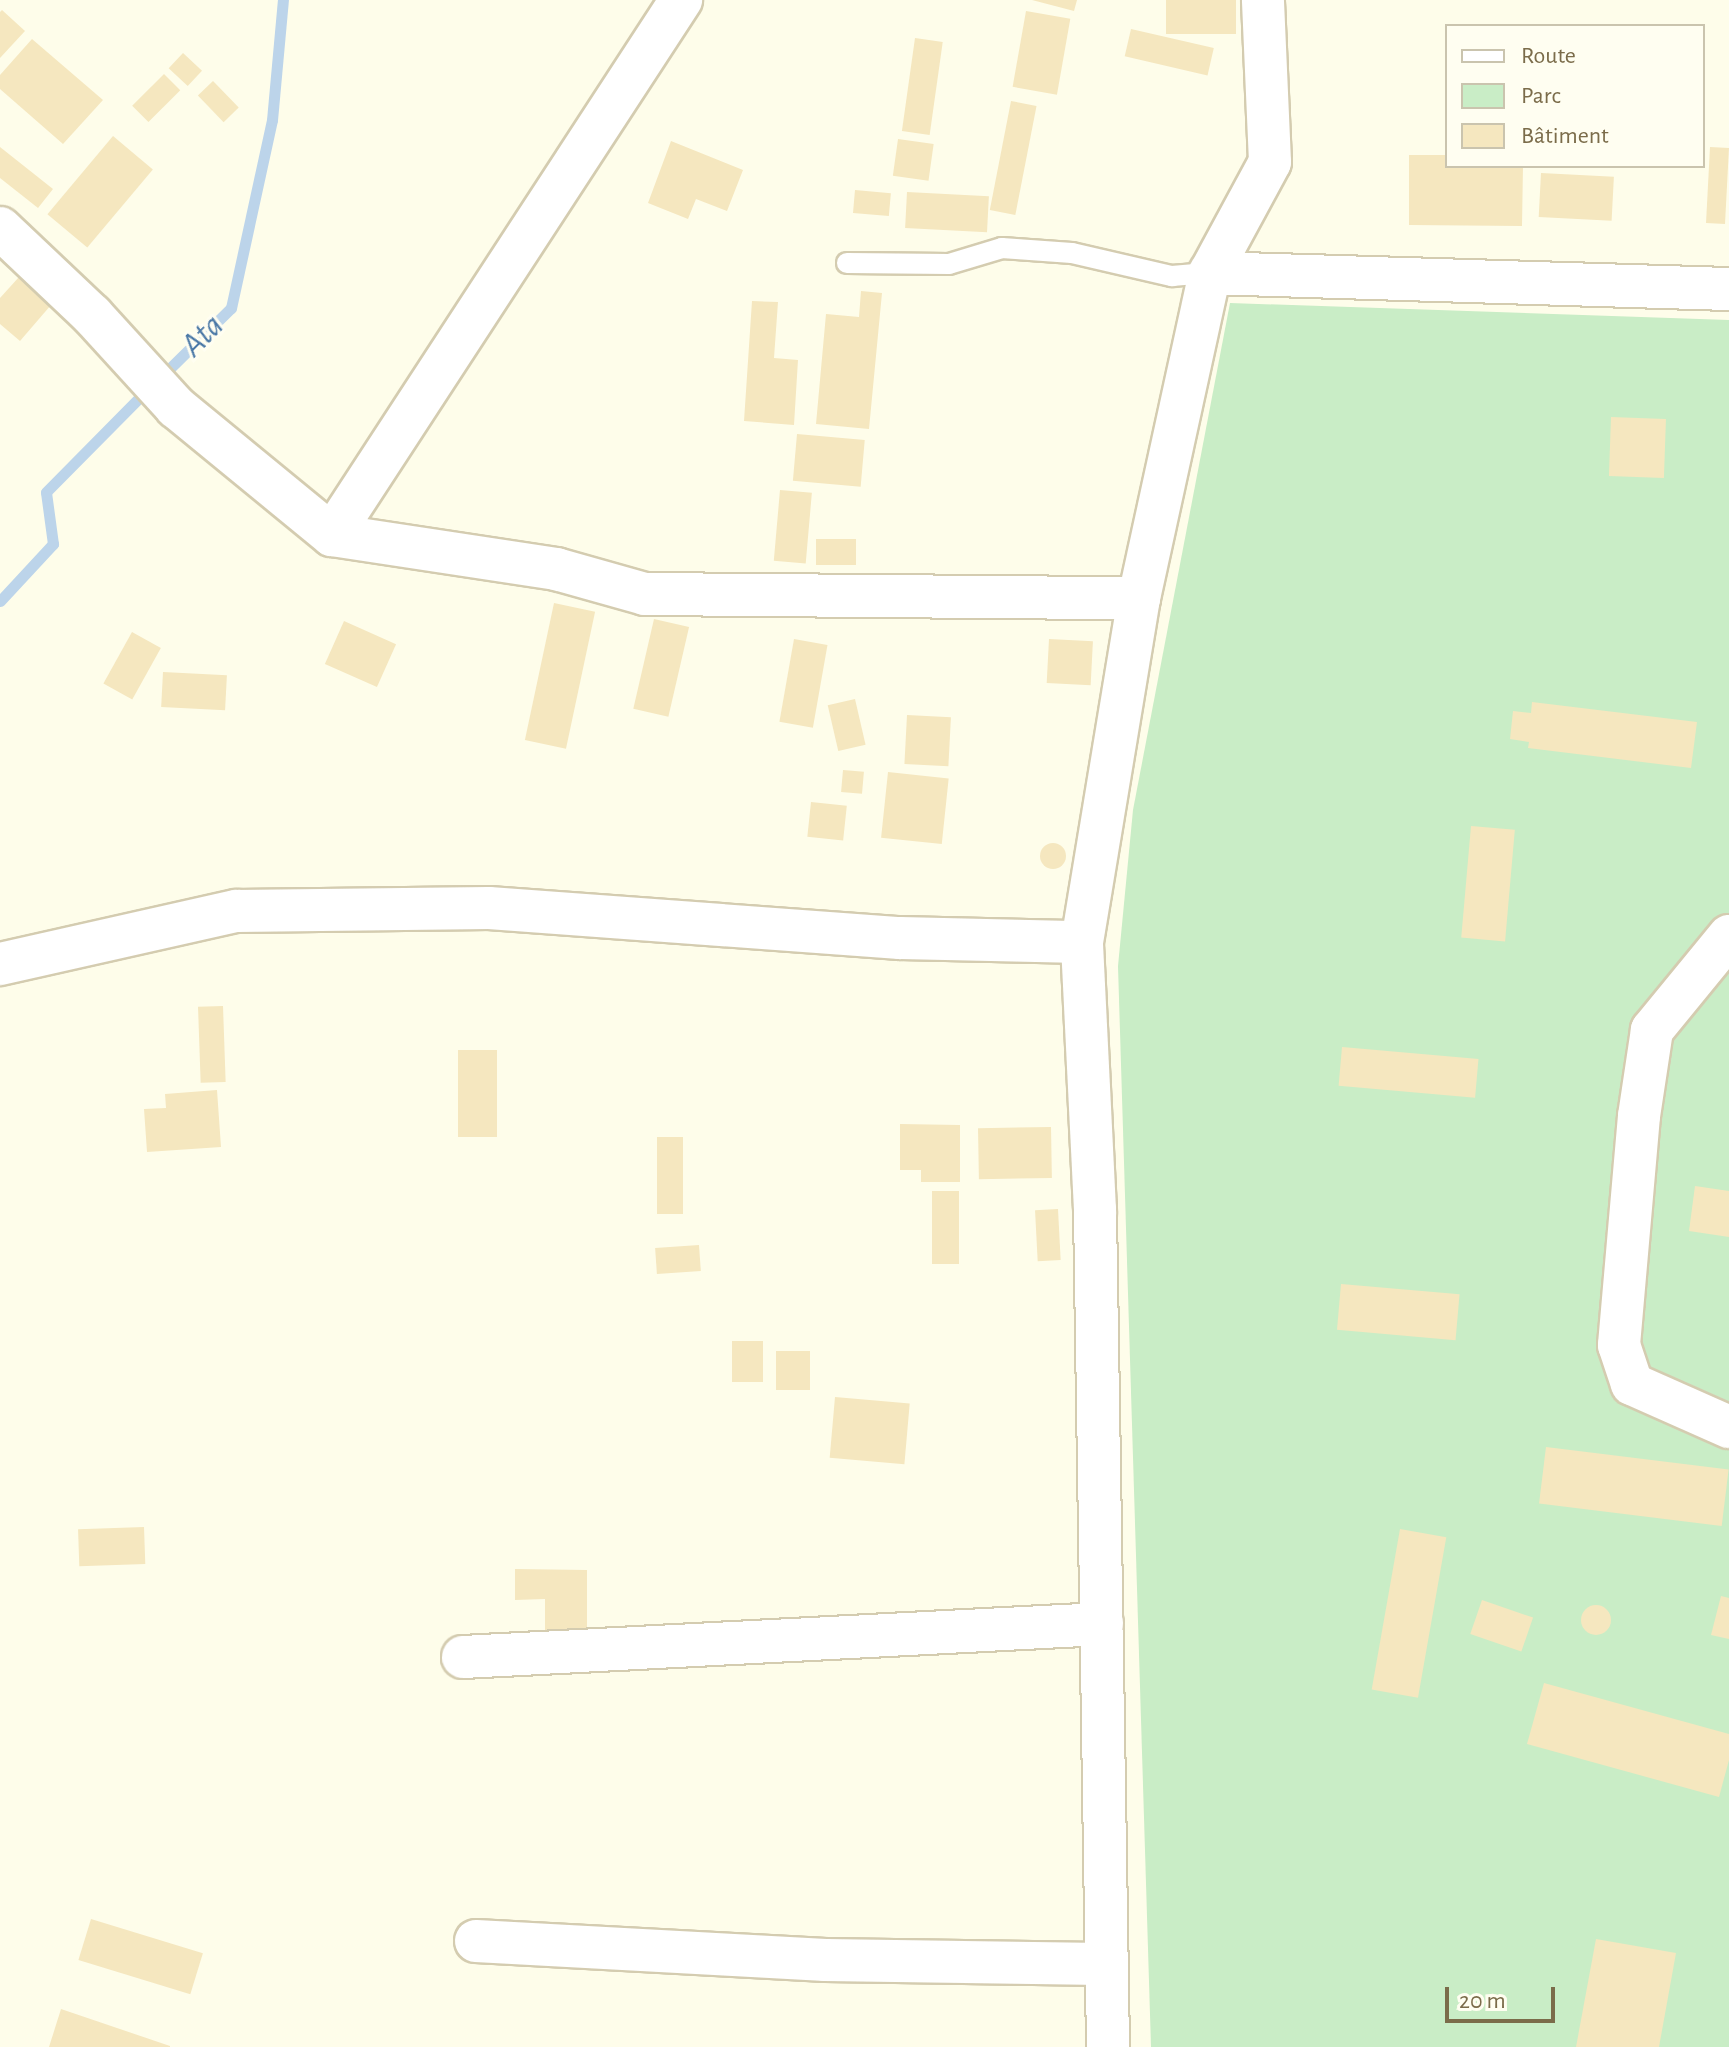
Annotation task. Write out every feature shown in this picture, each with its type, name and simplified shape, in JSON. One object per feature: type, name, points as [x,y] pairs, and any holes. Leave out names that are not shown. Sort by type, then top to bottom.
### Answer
[{"type":"street","points":[[332,535],[681,0]]},
{"type":"street","points":[[1108,2047],[1103,1964],[1102,1624],[1095,1210],[1082,942],[1139,598],[1210,273],[1270,162],[1263,0]]},
{"type":"street","points":[[0,228],[140,366],[176,407],[332,535],[556,569],[645,594],[1139,598]]},
{"type":"street","points":[[1210,273],[1729,289]]},
{"type":"street","points":[[0,964],[236,911],[489,908],[900,938],[1082,942]]},
{"type":"street","points":[[1729,936],[1652,1030],[1639,1116],[1619,1345],[1632,1384],[1729,1427]]},
{"type":"street","points":[[463,1657],[1102,1624]]},
{"type":"street","points":[[476,1941],[825,1960],[1103,1964]]},
{"type":"lane","points":[[847,263],[949,264],[1002,248],[1072,253],[1172,276],[1210,273]]},
{"type":"green space","points":[[1230,303],[1729,320],[1729,2047],[1151,2047],[1118,966],[1133,810]]},
{"type":"building","points":[[1032,0],[1077,0],[1074,11]]},
{"type":"building","points":[[1166,0],[1236,0],[1236,34],[1166,34]]},
{"type":"building","points":[[2,10],[25,31],[0,58],[0,12]]},
{"type":"building","points":[[1026,11],[1070,19],[1057,95],[1013,87]]},
{"type":"building","points":[[1131,29],[1214,48],[1208,75],[1125,56]]},
{"type":"building","points":[[915,38],[943,42],[930,135],[902,131]]},
{"type":"building","points":[[32,39],[103,100],[63,144],[0,89],[0,75]]},
{"type":"building","points":[[183,53],[202,71],[188,86],[169,68]]},
{"type":"building","points":[[164,74],[180,90],[148,122],[132,106]]},
{"type":"building","points":[[213,81],[239,108],[224,122],[198,96]]},
{"type":"building","points":[[1011,101],[1037,106],[1015,215],[990,210]]},
{"type":"building","points":[[113,136],[153,169],[87,248],[47,214]]},
{"type":"building","points":[[898,139],[934,144],[929,181],[893,176]]},
{"type":"building","points":[[671,141],[743,170],[727,211],[696,199],[688,219],[648,203]]},
{"type":"building","points":[[0,147],[53,189],[38,208],[0,178]]},
{"type":"building","points":[[1710,147],[1729,148],[1725,224],[1706,223]]},
{"type":"building","points":[[1409,155],[1445,155],[1445,168],[1523,168],[1522,226],[1409,225]]},
{"type":"building","points":[[1541,173],[1614,177],[1612,221],[1539,217]]},
{"type":"building","points":[[855,190],[891,193],[889,216],[853,213]]},
{"type":"building","points":[[907,192],[989,196],[987,232],[905,228]]},
{"type":"building","points":[[19,277],[51,305],[20,341],[0,324],[0,298]]},
{"type":"building","points":[[861,291],[882,293],[869,429],[816,424],[826,314],[859,317]]},
{"type":"building","points":[[752,301],[778,302],[774,358],[798,360],[794,425],[744,421]]},
{"type":"building","points":[[1611,417],[1666,419],[1664,478],[1609,476]]},
{"type":"building","points":[[797,434],[865,440],[861,487],[793,481]]},
{"type":"building","points":[[780,490],[812,493],[806,564],[774,561]]},
{"type":"building","points":[[816,539],[856,539],[856,565],[816,565]]},
{"type":"building","points":[[554,603],[595,612],[566,749],[525,740]]},
{"type":"building","points":[[654,619],[689,627],[668,717],[633,709]]},
{"type":"building","points":[[344,621],[396,644],[377,687],[325,664]]},
{"type":"building","points":[[132,632],[161,648],[132,700],[103,684]]},
{"type":"building","points":[[794,639],[827,645],[813,728],[779,722]]},
{"type":"building","points":[[1049,639],[1093,641],[1091,685],[1047,683]]},
{"type":"building","points":[[163,672],[227,675],[225,710],[161,707]]},
{"type":"building","points":[[855,699],[866,745],[838,751],[828,705]]},
{"type":"building","points":[[1532,702],[1697,722],[1691,768],[1528,748],[1529,742],[1510,739],[1513,711],[1531,713]]},
{"type":"building","points":[[907,715],[951,717],[948,766],[904,764]]},
{"type":"building","points":[[843,770],[864,772],[862,794],[841,792]]},
{"type":"building","points":[[888,772],[949,778],[942,844],[881,838]]},
{"type":"building","points":[[811,802],[847,806],[843,841],[807,837]]},
{"type":"building","points":[[1471,826],[1515,830],[1505,941],[1461,938]]},
{"type":"building","points":[[1053,843],[1062,847],[1066,856],[1062,865],[1053,869],[1044,865],[1040,856],[1044,847]]},
{"type":"building","points":[[223,1006],[226,1082],[201,1083],[198,1007]]},
{"type":"building","points":[[1342,1047],[1478,1059],[1475,1098],[1339,1086]]},
{"type":"building","points":[[458,1050],[497,1050],[497,1137],[458,1137]]},
{"type":"building","points":[[217,1090],[221,1147],[147,1152],[144,1109],[166,1108],[165,1094]]},
{"type":"building","points":[[900,1124],[960,1125],[960,1182],[921,1182],[921,1170],[900,1170]]},
{"type":"building","points":[[1051,1127],[1052,1178],[979,1179],[978,1128]]},
{"type":"building","points":[[657,1137],[683,1137],[683,1214],[657,1214]]},
{"type":"building","points":[[1695,1186],[1729,1191],[1729,1237],[1689,1231]]},
{"type":"building","points":[[932,1191],[959,1191],[959,1264],[932,1264]]},
{"type":"building","points":[[1058,1209],[1061,1260],[1038,1261],[1035,1210]]},
{"type":"building","points":[[699,1245],[701,1271],[657,1274],[655,1248]]},
{"type":"building","points":[[1341,1284],[1460,1294],[1456,1340],[1337,1330]]},
{"type":"building","points":[[732,1341],[763,1341],[763,1382],[732,1382]]},
{"type":"building","points":[[776,1351],[810,1351],[810,1390],[776,1390]]},
{"type":"building","points":[[835,1397],[910,1404],[904,1464],[830,1458]]},
{"type":"building","points":[[1546,1447],[1729,1469],[1722,1526],[1539,1504]]},
{"type":"building","points":[[144,1527],[145,1564],[79,1566],[78,1529]]},
{"type":"building","points":[[1400,1529],[1446,1537],[1418,1698],[1372,1690]]},
{"type":"building","points":[[515,1569],[587,1570],[587,1636],[545,1636],[545,1599],[515,1600]]},
{"type":"building","points":[[1721,1596],[1729,1598],[1729,1639],[1711,1635]]},
{"type":"building","points":[[1482,1600],[1533,1618],[1521,1652],[1470,1634]]},
{"type":"building","points":[[1596,1605],[1607,1609],[1611,1620],[1607,1631],[1596,1635],[1585,1631],[1581,1620],[1585,1609]]},
{"type":"building","points":[[1544,1683],[1729,1734],[1729,1760],[1719,1797],[1527,1744]]},
{"type":"building","points":[[91,1919],[203,1953],[190,1994],[78,1960]]},
{"type":"building","points":[[1596,1939],[1676,1953],[1659,2047],[1576,2047]]},
{"type":"building","points":[[61,2009],[170,2046],[170,2047],[49,2047]]},
{"type":"waterway","name":"Ata","points":[[161,377],[231,308],[272,120],[283,0]]},
{"type":"waterway","name":"Ata","points":[[0,601],[53,544],[46,492],[148,389]]}]
